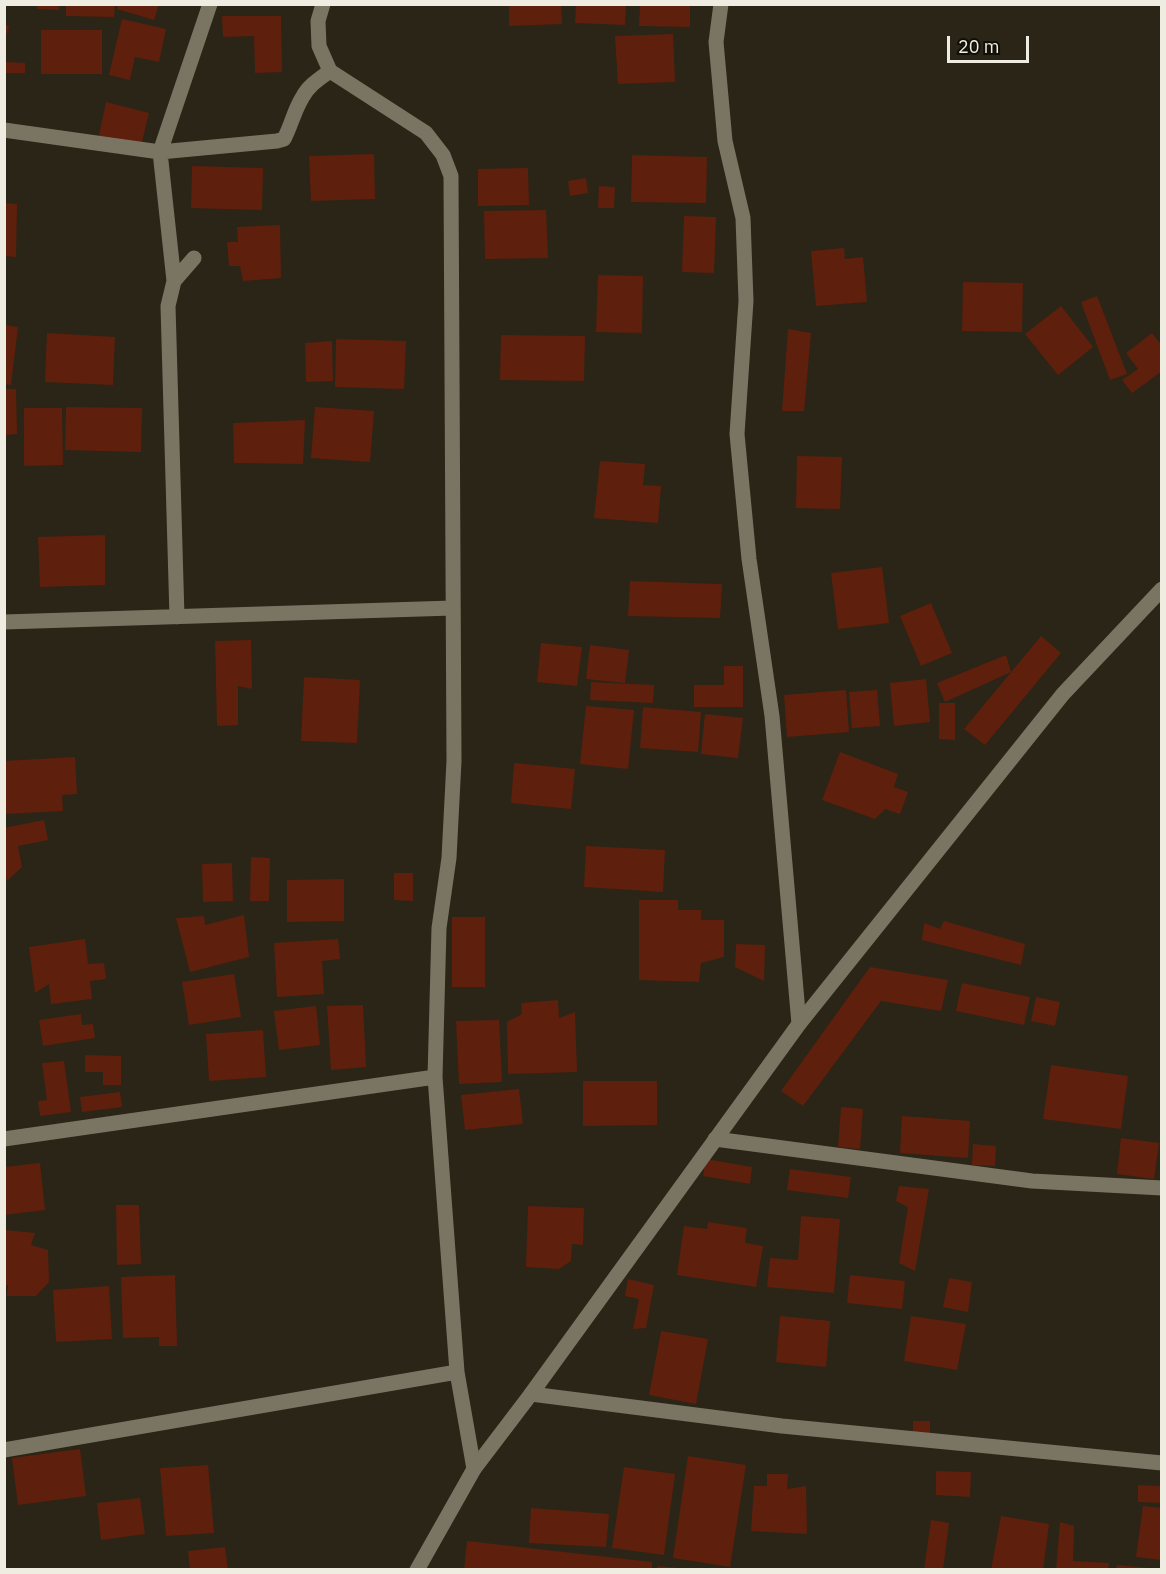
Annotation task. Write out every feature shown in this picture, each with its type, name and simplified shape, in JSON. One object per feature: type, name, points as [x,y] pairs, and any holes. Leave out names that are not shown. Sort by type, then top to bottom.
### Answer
[{"type":"street","points":[[177,617],[168,306],[174,281],[160,152],[210,4]]},
{"type":"street","points":[[323,4],[318,21],[319,46],[330,71],[426,133],[442,155],[451,176],[454,761],[449,858],[439,928],[435,1077],[457,1372],[474,1469]]},
{"type":"street","points":[[721,4],[716,42],[725,141],[743,218],[746,301],[737,434],[749,559],[771,716],[799,1024]]},
{"type":"street","points":[[4,130],[160,152],[277,141],[284,139],[302,97],[314,82],[330,71]]},
{"type":"street","points":[[174,281],[194,258]]},
{"type":"street","points":[[417,1569],[474,1469],[799,1024],[1063,694],[1161,589]]},
{"type":"street","points":[[4,622],[453,608]]},
{"type":"street","points":[[4,1139],[435,1077]]},
{"type":"street","points":[[715,1139],[1032,1181],[1161,1188]]},
{"type":"street","points":[[4,1450],[457,1372]]},
{"type":"street","points":[[531,1394],[782,1426],[1161,1463]]},
{"type":"building","points":[[37,4],[60,4],[59,10],[37,9]]},
{"type":"building","points":[[66,4],[115,4],[114,17],[66,16]]},
{"type":"building","points":[[118,4],[159,4],[154,20],[117,9]]},
{"type":"building","points":[[509,4],[561,4],[562,24],[509,26]]},
{"type":"building","points":[[576,4],[626,4],[625,25],[575,23]]},
{"type":"building","points":[[640,4],[690,4],[690,27],[639,26]]},
{"type":"building","points":[[222,16],[281,16],[282,72],[255,73],[254,36],[223,37]]},
{"type":"building","points":[[122,19],[166,29],[159,62],[135,57],[130,80],[109,75]]},
{"type":"building","points":[[4,24],[9,26],[5,39],[4,39]]},
{"type":"building","points":[[41,30],[102,30],[102,74],[41,74]]},
{"type":"building","points":[[673,34],[675,82],[618,84],[615,36]]},
{"type":"building","points":[[6,62],[25,63],[25,73],[5,73]]},
{"type":"building","points":[[106,102],[149,113],[139,154],[97,144]]},
{"type":"building","points":[[374,154],[375,199],[311,201],[309,156]]},
{"type":"building","points":[[632,155],[707,157],[706,203],[631,202]]},
{"type":"building","points":[[192,166],[263,168],[262,210],[191,208]]},
{"type":"building","points":[[528,168],[529,205],[478,206],[478,169]]},
{"type":"building","points":[[586,178],[588,193],[570,196],[568,181]]},
{"type":"building","points":[[599,186],[615,187],[614,208],[598,208]]},
{"type":"building","points":[[4,203],[17,204],[16,257],[4,256]]},
{"type":"building","points":[[546,210],[548,258],[485,259],[484,211]]},
{"type":"building","points":[[684,216],[716,217],[714,273],[682,272]]},
{"type":"building","points":[[280,225],[281,278],[243,281],[240,266],[229,266],[227,242],[238,242],[237,227]]},
{"type":"building","points":[[844,248],[845,259],[863,257],[867,302],[816,306],[811,251]]},
{"type":"building","points":[[598,275],[643,276],[642,333],[596,332]]},
{"type":"building","points":[[963,282],[1023,283],[1022,332],[962,331]]},
{"type":"building","points":[[1097,296],[1127,374],[1110,380],[1081,302]]},
{"type":"building","points":[[1061,306],[1093,347],[1058,375],[1025,334]]},
{"type":"building","points":[[4,325],[18,327],[11,385],[4,384]]},
{"type":"building","points":[[788,329],[811,333],[804,411],[782,411]]},
{"type":"building","points":[[47,333],[115,337],[113,385],[45,382]]},
{"type":"building","points":[[1152,333],[1162,346],[1162,371],[1132,393],[1122,380],[1138,369],[1126,353]]},
{"type":"building","points":[[501,335],[585,336],[584,381],[500,380]]},
{"type":"building","points":[[336,339],[406,341],[404,389],[335,387]]},
{"type":"building","points":[[332,341],[333,381],[306,382],[305,343]]},
{"type":"building","points":[[4,389],[16,389],[17,434],[4,435]]},
{"type":"building","points":[[66,407],[142,408],[141,452],[65,450]]},
{"type":"building","points":[[315,407],[374,411],[370,462],[311,458]]},
{"type":"building","points":[[24,408],[62,408],[63,465],[24,466]]},
{"type":"building","points":[[305,420],[303,464],[234,463],[233,423]]},
{"type":"building","points":[[797,456],[842,457],[840,509],[796,508]]},
{"type":"building","points":[[600,461],[645,464],[643,485],[661,486],[658,523],[594,518]]},
{"type":"building","points":[[105,535],[105,585],[40,587],[38,537]]},
{"type":"building","points":[[882,567],[889,623],[838,629],[831,573]]},
{"type":"building","points":[[630,581],[722,584],[720,618],[628,616]]},
{"type":"building","points":[[931,603],[952,653],[921,666],[900,616]]},
{"type":"building","points":[[1041,636],[1061,653],[985,745],[964,729]]},
{"type":"building","points":[[251,640],[252,689],[238,686],[238,725],[217,726],[215,641]]},
{"type":"building","points":[[541,643],[582,647],[577,686],[537,682]]},
{"type":"building","points":[[590,645],[629,650],[625,683],[586,679]]},
{"type":"building","points":[[1006,655],[1011,672],[945,702],[937,683]]},
{"type":"building","points":[[724,666],[743,666],[743,707],[694,707],[694,685],[724,685]]},
{"type":"building","points":[[304,677],[360,680],[357,743],[301,741]]},
{"type":"building","points":[[926,679],[930,722],[894,726],[890,683]]},
{"type":"building","points":[[591,682],[654,685],[653,703],[590,700]]},
{"type":"building","points":[[846,690],[849,732],[787,737],[784,695]]},
{"type":"building","points":[[877,690],[880,726],[852,728],[849,692]]},
{"type":"building","points":[[939,703],[955,703],[955,740],[939,739]]},
{"type":"building","points":[[586,706],[634,710],[628,769],[580,764]]},
{"type":"building","points":[[643,707],[701,712],[698,752],[640,748]]},
{"type":"building","points":[[705,714],[743,718],[738,758],[701,754]]},
{"type":"building","points":[[840,752],[898,774],[894,787],[908,792],[900,814],[885,809],[875,819],[822,800]]},
{"type":"building","points":[[75,757],[77,794],[62,795],[63,811],[4,814],[4,761]]},
{"type":"building","points":[[514,763],[575,769],[571,809],[511,803]]},
{"type":"building","points":[[44,820],[48,840],[18,846],[22,867],[7,881],[4,868],[4,828]]},
{"type":"building","points":[[586,846],[665,850],[663,892],[584,887]]},
{"type":"building","points":[[251,857],[270,858],[269,901],[250,901]]},
{"type":"building","points":[[232,863],[233,901],[203,902],[202,864]]},
{"type":"building","points":[[394,873],[413,873],[413,901],[394,900]]},
{"type":"building","points":[[344,879],[344,921],[287,922],[287,880]]},
{"type":"building","points":[[639,900],[678,900],[678,910],[701,910],[701,920],[724,920],[724,957],[701,963],[699,982],[639,980]]},
{"type":"building","points":[[244,915],[249,957],[190,972],[176,918],[204,916],[205,925]]},
{"type":"building","points":[[452,917],[485,917],[485,987],[452,987]]},
{"type":"building","points":[[944,921],[1025,944],[1021,965],[922,940],[924,923],[940,929]]},
{"type":"building","points":[[85,939],[88,964],[104,963],[106,979],[90,981],[92,999],[51,1004],[49,984],[35,993],[29,947]]},
{"type":"building","points":[[338,939],[340,959],[322,961],[324,994],[277,997],[274,943]]},
{"type":"building","points":[[736,944],[765,945],[764,981],[735,967]]},
{"type":"building","points":[[870,967],[948,980],[941,1011],[881,1001],[803,1106],[781,1091]]},
{"type":"building","points":[[234,974],[241,1017],[189,1025],[182,982]]},
{"type":"building","points":[[962,983],[1030,997],[1024,1025],[956,1011]]},
{"type":"building","points":[[1036,997],[1060,1002],[1055,1026],[1031,1021]]},
{"type":"building","points":[[558,1000],[559,1018],[575,1012],[577,1072],[508,1074],[507,1022],[522,1014],[521,1003]]},
{"type":"building","points":[[363,1005],[366,1067],[331,1070],[327,1006]]},
{"type":"building","points":[[316,1006],[320,1045],[279,1050],[274,1011]]},
{"type":"building","points":[[81,1014],[82,1025],[93,1024],[95,1038],[43,1046],[39,1020]]},
{"type":"building","points":[[499,1020],[502,1082],[459,1084],[456,1021]]},
{"type":"building","points":[[263,1030],[266,1077],[209,1081],[206,1034]]},
{"type":"building","points":[[85,1055],[121,1056],[121,1085],[103,1085],[103,1072],[85,1072]]},
{"type":"building","points":[[64,1061],[71,1112],[40,1116],[38,1101],[47,1100],[42,1063]]},
{"type":"building","points":[[1051,1065],[1128,1076],[1121,1129],[1043,1119]]},
{"type":"building","points":[[583,1081],[657,1081],[657,1125],[583,1126]]},
{"type":"building","points":[[519,1089],[523,1124],[465,1130],[461,1095]]},
{"type":"building","points":[[120,1092],[122,1107],[82,1112],[80,1097]]},
{"type":"building","points":[[841,1107],[863,1109],[860,1149],[838,1147]]},
{"type":"building","points":[[902,1116],[970,1121],[968,1158],[900,1153]]},
{"type":"building","points":[[1121,1138],[1159,1143],[1154,1179],[1117,1174]]},
{"type":"building","points":[[973,1144],[996,1146],[995,1166],[972,1165]]},
{"type":"building","points":[[706,1159],[752,1167],[750,1184],[703,1176]]},
{"type":"building","points":[[40,1163],[45,1210],[4,1215],[4,1167]]},
{"type":"building","points":[[790,1169],[851,1177],[848,1198],[787,1190]]},
{"type":"building","points":[[899,1186],[929,1189],[915,1271],[899,1263],[908,1207],[896,1201]]},
{"type":"building","points":[[116,1205],[139,1205],[141,1264],[117,1265]]},
{"type":"building","points":[[528,1206],[584,1208],[583,1245],[572,1244],[571,1261],[559,1269],[526,1267]]},
{"type":"building","points":[[801,1216],[840,1219],[834,1293],[767,1287],[770,1258],[798,1260]]},
{"type":"building","points":[[708,1222],[747,1228],[745,1243],[763,1246],[756,1287],[677,1275],[684,1226],[707,1229]]},
{"type":"building","points":[[5,1230],[35,1233],[31,1245],[48,1250],[49,1282],[36,1296],[7,1296],[8,1285],[4,1285]]},
{"type":"building","points":[[175,1275],[177,1346],[159,1346],[159,1337],[123,1338],[121,1277]]},
{"type":"building","points":[[850,1275],[905,1281],[902,1309],[847,1303]]},
{"type":"building","points":[[949,1278],[972,1282],[968,1312],[943,1307]]},
{"type":"building","points":[[628,1279],[654,1285],[646,1328],[633,1329],[639,1299],[625,1296]]},
{"type":"building","points":[[109,1286],[112,1339],[56,1342],[53,1290]]},
{"type":"building","points":[[780,1316],[830,1321],[826,1367],[776,1362]]},
{"type":"building","points":[[911,1316],[966,1324],[957,1370],[904,1361]]},
{"type":"building","points":[[661,1331],[708,1339],[696,1404],[649,1395]]},
{"type":"building","points":[[913,1421],[930,1421],[930,1436],[913,1436]]},
{"type":"building","points":[[80,1449],[86,1496],[18,1505],[12,1458]]},
{"type":"building","points":[[688,1456],[746,1465],[730,1567],[673,1558]]},
{"type":"building","points":[[208,1465],[214,1533],[166,1536],[160,1468]]},
{"type":"building","points":[[624,1467],[675,1474],[664,1555],[612,1548]]},
{"type":"building","points":[[936,1471],[971,1472],[970,1497],[936,1495]]},
{"type":"building","points":[[767,1474],[788,1474],[787,1489],[806,1486],[807,1534],[751,1531],[754,1486],[767,1486]]},
{"type":"building","points":[[1138,1485],[1162,1486],[1162,1503],[1138,1502]]},
{"type":"building","points":[[140,1498],[145,1534],[101,1540],[97,1503]]},
{"type":"building","points":[[1143,1506],[1162,1508],[1162,1560],[1136,1557]]},
{"type":"building","points":[[531,1508],[609,1514],[606,1547],[529,1543]]},
{"type":"building","points":[[1001,1516],[1049,1524],[1043,1570],[991,1570]]},
{"type":"building","points":[[931,1520],[949,1523],[943,1570],[924,1570]]},
{"type":"building","points":[[1060,1522],[1074,1526],[1073,1561],[1109,1563],[1108,1570],[1056,1570]]},
{"type":"building","points":[[467,1541],[652,1562],[652,1570],[464,1570]]},
{"type":"building","points":[[225,1547],[228,1570],[190,1570],[188,1551]]},
{"type":"building","points":[[1117,1565],[1150,1568],[1150,1570],[1116,1570]]},
{"type":"building","points":[[657,1566],[679,1568],[679,1570],[657,1570]]}]
